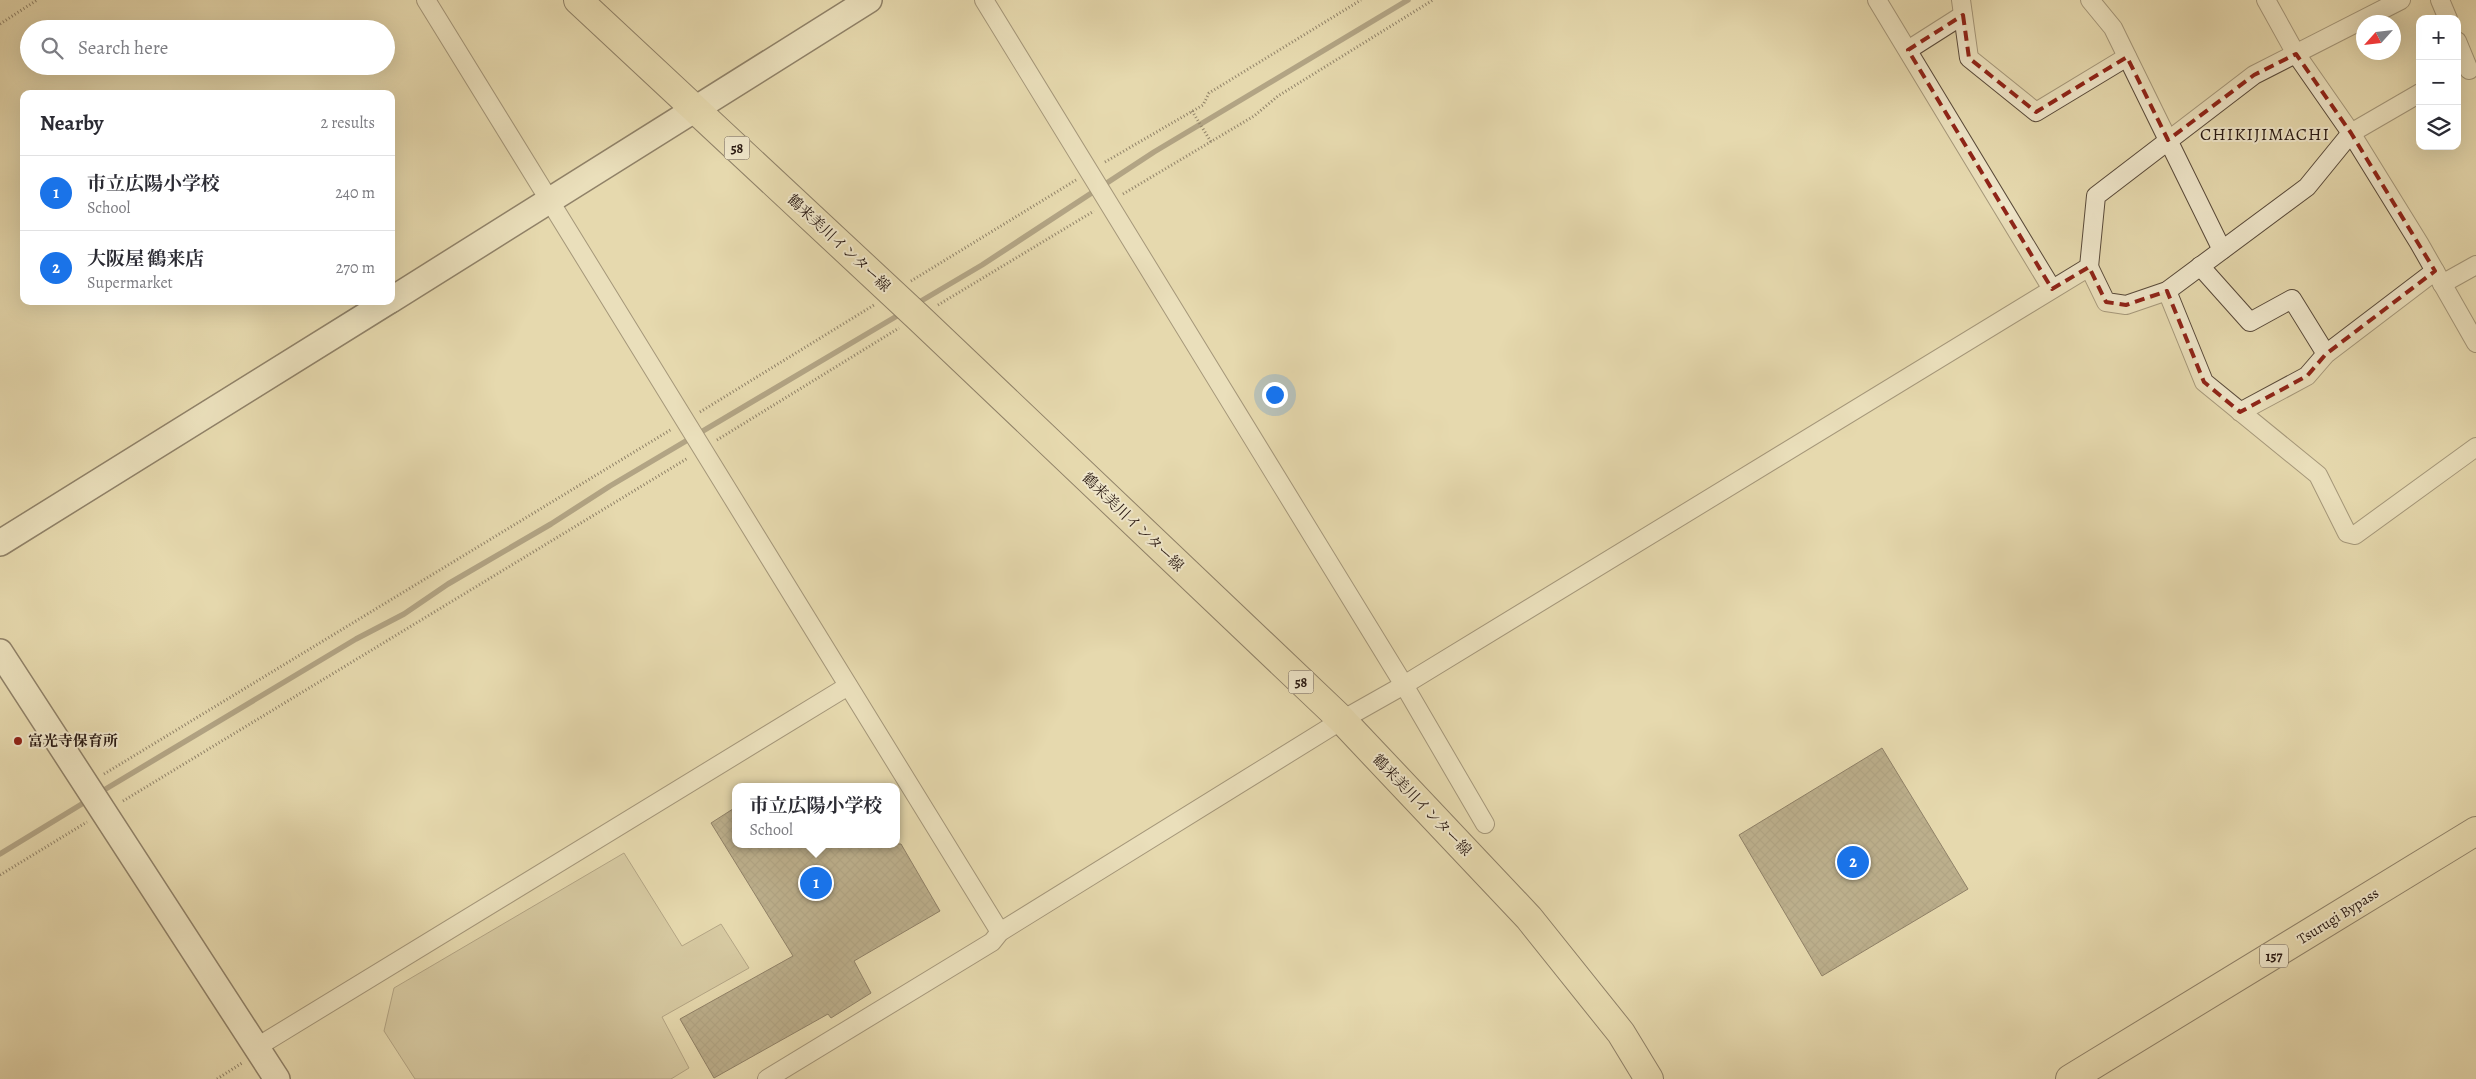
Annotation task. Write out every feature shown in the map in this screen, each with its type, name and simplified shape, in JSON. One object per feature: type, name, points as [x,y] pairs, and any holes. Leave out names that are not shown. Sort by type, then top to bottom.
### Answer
[{"type":"main road","name":"鶴来美川インター線","points":[[578,0],[918,317],[1342,720],[1529,918],[1621,1033],[1649,1079]]},
{"type":"main road","name":"Tsurugi Bypass","points":[[2070,1079],[2476,831]]},
{"type":"street","points":[[426,0],[1000,932]]},
{"type":"street","points":[[395,297],[869,0]]},
{"type":"street","points":[[984,0],[1404,686],[1486,824]]},
{"type":"street","points":[[1877,0],[2052,289]]},
{"type":"street","points":[[2090,0],[2113,28],[2222,250]]},
{"type":"street","points":[[2266,0],[2296,54],[2351,133],[2476,343]]},
{"type":"street","points":[[2440,0],[2446,15]]},
{"type":"street","points":[[2398,1],[2254,75],[2096,196],[2090,267],[2106,302],[2126,305],[2167,291],[2307,188],[2351,133],[2416,95]]},
{"type":"street","points":[[1908,50],[1962,8],[1969,58],[2036,112],[2127,57]]},
{"type":"street","points":[[2461,53],[2467,71]]},
{"type":"street","points":[[2240,412],[2307,376],[2326,354],[2438,277],[2476,265]]},
{"type":"street","points":[[2200,266],[2250,322],[2292,298],[2326,354]]},
{"type":"street","points":[[774,1077],[992,942],[1000,932],[1342,720],[1404,686],[2090,267]]},
{"type":"street","points":[[2167,291],[2204,382],[2318,475],[2347,533],[2355,535],[2476,447]]},
{"type":"street","points":[[0,543],[382,305]]},
{"type":"street","points":[[0,652],[277,1079]]},
{"type":"street","points":[[259,1049],[848,686]]},
{"type":"path","points":[[0,24],[37,0]]},
{"type":"path","points":[[0,875],[96,799],[894,295],[936,265],[1203,105],[1209,93],[1361,0]]},
{"type":"path","points":[[96,799],[811,381],[1254,116],[1278,96],[1433,0]]},
{"type":"path","points":[[1192,111],[1211,141]]},
{"type":"path","points":[[217,1079],[259,1049]]},
{"type":"highlighted area","points":[[1963,15],[1969,58],[2036,112],[2127,57],[2168,140],[2254,75],[2296,54],[2351,133],[2435,271],[2326,354],[2307,376],[2240,412],[2204,382],[2167,291],[2126,305],[2106,302],[2089,267],[2052,289],[1908,50]]},
{"type":"shaded area","points":[[624,853],[682,946],[721,924],[749,968],[662,1017],[689,1068],[671,1079],[415,1079],[384,1031],[394,988]]},
{"type":"building","points":[[1882,748],[1968,889],[1822,976],[1739,835]]},
{"type":"building","points":[[732,810],[732,848],[900,848],[901,844],[940,911],[854,961],[871,993],[831,1018],[828,1014],[714,1078],[680,1019],[793,956],[711,823]]},
{"type":"waterway","points":[[916,304],[982,265],[1154,152],[1408,0]]},
{"type":"waterway","points":[[99,793],[356,639],[404,614],[448,584],[551,524],[610,486],[902,313]]},
{"type":"waterway","points":[[0,854],[90,799]]},
{"type":"place","name":"富光寺保育所","points":[[18,741]]},
{"type":"place","name":"大阪屋 鶴来店","points":[[1853,862]]},
{"type":"place","name":"市立広陽小学校","points":[[816,883]]},
{"type":"district","name":"CHIKIJIMACHI","points":[[2265,134]]}]
